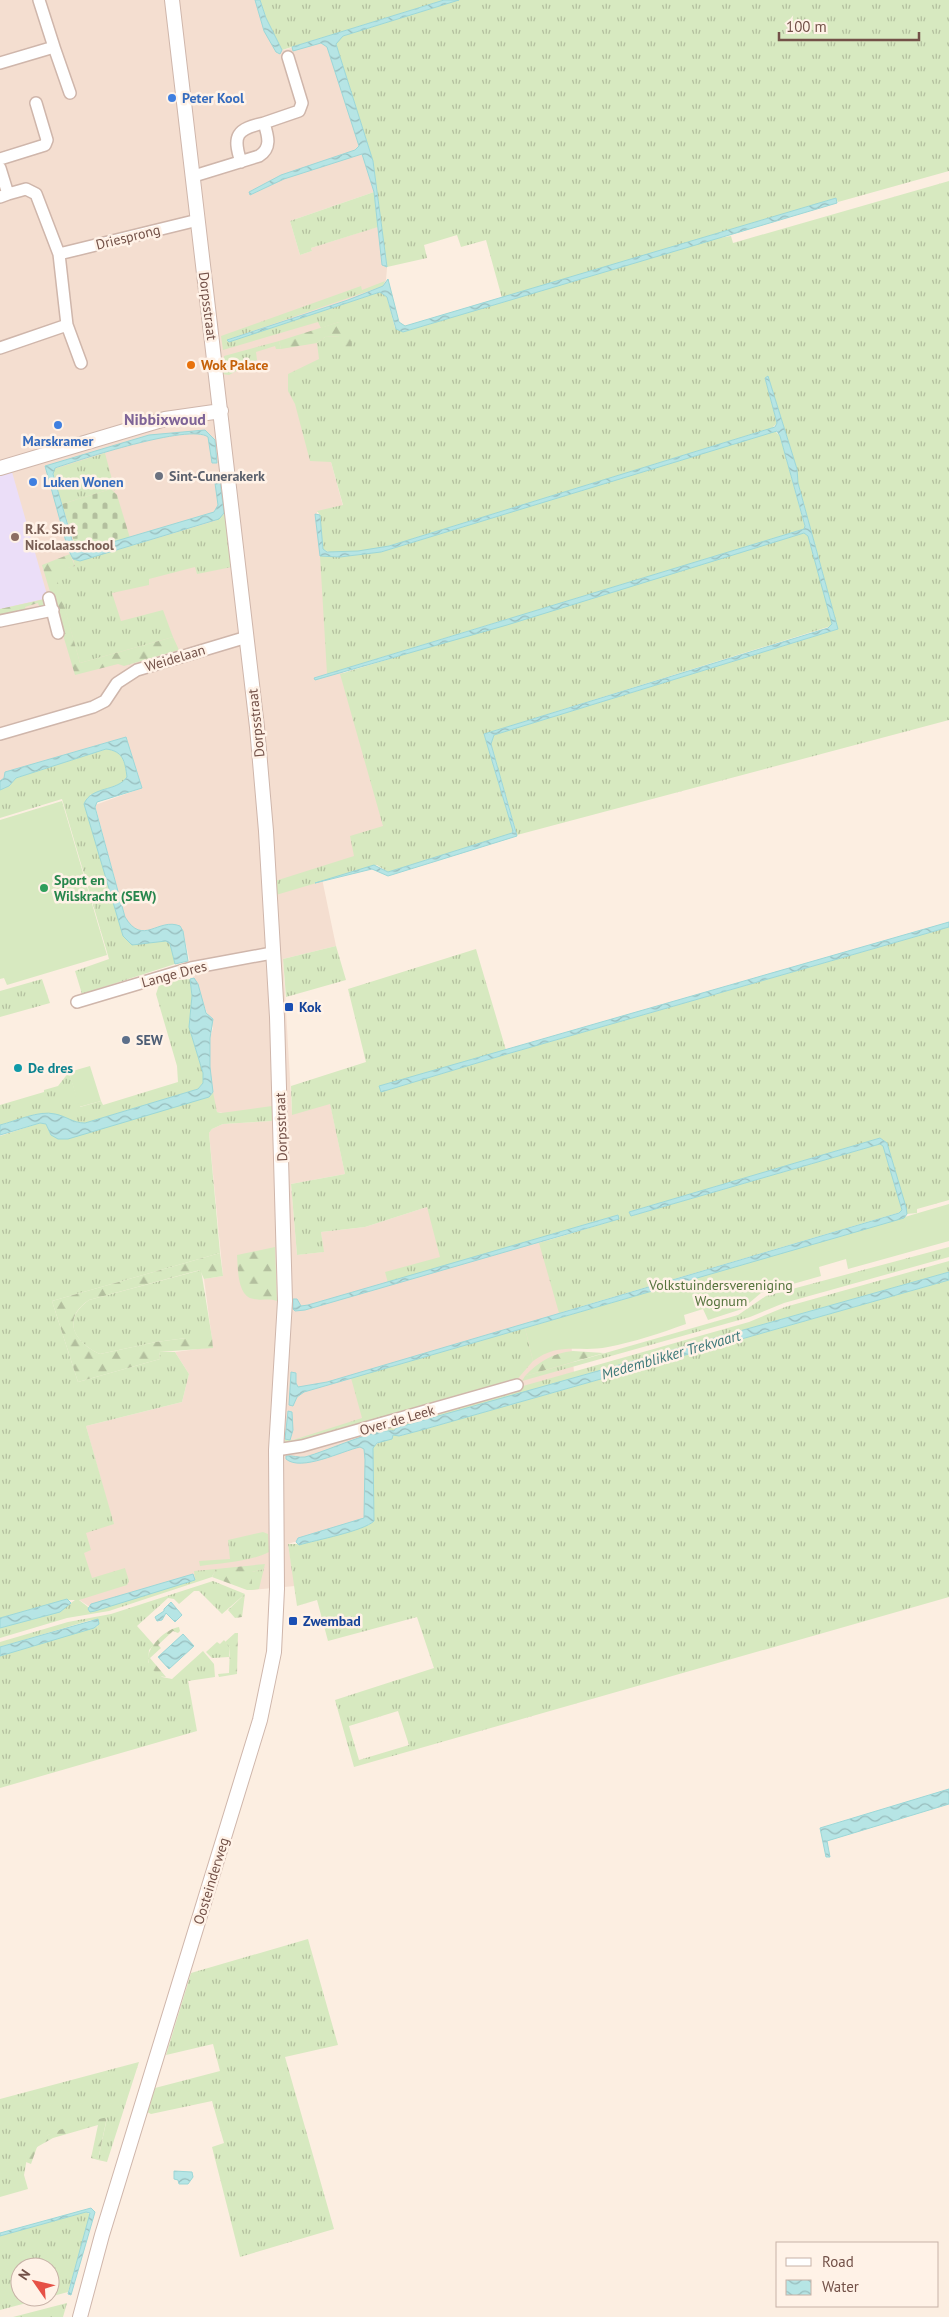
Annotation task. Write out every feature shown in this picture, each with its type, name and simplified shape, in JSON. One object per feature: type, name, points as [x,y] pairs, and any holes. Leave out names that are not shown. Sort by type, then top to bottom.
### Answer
[{"type":"street","points":[[39,0],[70,93]]},
{"type":"street","name":"Dorpsstraat","points":[[172,0],[247,637],[266,831],[277,1017],[281,1196],[285,1250],[285,1301],[276,1450]]},
{"type":"street","points":[[0,63],[54,47]]},
{"type":"street","points":[[241,162],[236,146],[237,137],[246,128],[297,113],[302,107],[288,58]]},
{"type":"street","points":[[0,159],[44,145],[47,140],[36,103]]},
{"type":"street","points":[[194,176],[259,156],[266,151],[268,139],[264,123]]},
{"type":"street","points":[[0,168],[4,195],[26,189],[36,194],[59,254],[67,325],[81,363]]},
{"type":"street","name":"Driesprong","points":[[59,254],[198,220]]},
{"type":"street","points":[[0,348],[67,325]]},
{"type":"street","points":[[0,468],[165,419],[221,411]]},
{"type":"street","points":[[49,598],[58,633]]},
{"type":"street","points":[[0,621],[52,610]]},
{"type":"street","name":"Weidelaan","points":[[0,734],[93,707],[105,700],[117,682],[137,670],[247,637]]},
{"type":"street","name":"Lange Dres","points":[[77,1002],[191,968],[272,952]]},
{"type":"street","name":"Over de Leek","points":[[276,1450],[302,1446],[517,1386]]},
{"type":"street","name":"Oosteinderweg","points":[[80,2317],[80,2300],[266,1699],[274,1652],[276,1623],[276,1450]]},
{"type":"shaded area","points":[[0,0],[257,0],[280,51],[331,37],[374,192],[290,221],[300,255],[312,251],[311,248],[380,226],[387,268],[386,280],[331,462],[343,506],[317,512],[339,658],[389,830],[362,857],[320,869],[336,946],[283,959],[292,1114],[330,1103],[345,1174],[291,1184],[297,1255],[323,1252],[321,1232],[365,1227],[430,1206],[546,1230],[568,1312],[575,1382],[368,1440],[372,1517],[288,1544],[295,1586],[250,1590],[219,1573],[90,1607],[75,1597],[60,1530],[111,1516],[86,1426],[182,1402],[189,1374],[175,1352],[213,1347],[204,1279],[223,1276],[209,1133],[212,1129],[223,1124],[272,1121],[217,1112],[211,1090],[210,1038],[213,1028],[194,980],[183,931],[177,925],[172,924],[145,931],[136,930],[125,917],[95,805],[142,788],[126,737],[5,772],[4,778],[0,781]]},
{"type":"shaded area","name":"R.K. Sint Nicolaasschool","points":[[12,472],[48,598],[0,609],[0,476]]},
{"type":"green space","points":[[260,0],[444,0],[282,50],[266,18]]},
{"type":"green space","points":[[459,0],[949,0],[949,171],[838,202],[836,198],[502,298],[486,240],[461,247],[457,235],[424,245],[427,258],[387,267],[373,161],[336,44],[339,38],[343,36]]},
{"type":"green space","points":[[949,181],[949,720],[517,835],[491,744],[494,735],[838,629],[798,483],[797,469],[768,376],[765,378],[777,423],[772,428],[389,546],[336,553],[323,549],[320,515],[317,511],[343,505],[331,462],[310,461],[295,404],[288,391],[288,374],[319,359],[317,343],[325,337],[340,336],[345,348],[339,322],[321,328],[318,322],[223,350],[221,336],[361,286],[362,290],[385,281],[383,286],[229,339],[228,342],[380,292],[387,297],[395,328],[403,332],[713,239],[731,236],[733,243]]},
{"type":"green space","points":[[374,192],[378,227],[311,248],[312,251],[300,255],[290,221]]},
{"type":"green space","points":[[339,322],[347,330],[352,344],[350,350],[345,348],[339,336],[325,337],[317,343],[281,349],[279,341]]},
{"type":"green space","points":[[279,341],[281,349],[276,349],[275,346],[256,352],[257,360],[229,375],[222,374],[224,356]]},
{"type":"green space","points":[[775,431],[780,436],[804,529],[327,674],[320,556],[340,557],[381,552]]},
{"type":"green space","points":[[105,453],[115,491],[111,489],[62,504],[53,472],[54,469]]},
{"type":"green space","points":[[111,489],[117,495],[130,538],[77,551],[62,504]]},
{"type":"green space","points":[[226,514],[228,527],[226,528],[229,535],[232,567],[197,574],[195,567],[149,579],[149,585],[112,593],[121,621],[163,610],[173,637],[80,663],[54,571],[75,566],[73,559],[80,561],[215,521]]},
{"type":"green space","points":[[804,533],[808,536],[832,622],[831,626],[484,734],[513,831],[510,834],[388,872],[377,865],[276,895],[275,881],[354,856],[350,836],[383,826],[340,674]]},
{"type":"green space","points":[[70,554],[75,566],[55,572],[80,663],[173,637],[179,650],[124,666],[118,664],[75,675],[42,565]]},
{"type":"green space","points":[[45,599],[46,607],[40,609],[38,603],[25,607],[27,614],[0,620],[0,609]]},
{"type":"green space","points":[[106,749],[120,755],[127,777],[122,783],[90,795],[123,936],[170,943],[175,964],[82,994],[75,971],[109,959],[62,799],[0,818],[0,790],[9,786],[16,778]]},
{"type":"green space","name":"Sport en Wilskracht (SEW)","points":[[62,801],[107,955],[7,985],[4,978],[0,979],[0,820]]},
{"type":"green space","points":[[949,927],[949,1200],[917,1209],[917,1213],[907,1214],[887,1143],[880,1138],[629,1212],[631,1216],[880,1144],[883,1146],[901,1212],[559,1313],[539,1243],[619,1219],[618,1215],[388,1283],[385,1272],[440,1257],[427,1207],[365,1227],[321,1232],[324,1252],[297,1255],[291,1184],[345,1174],[330,1104],[292,1115],[291,1086],[366,1062],[348,989],[476,949],[506,1050],[379,1086],[381,1092]]},
{"type":"green space","points":[[336,946],[346,980],[286,997],[283,959]]},
{"type":"green space","points":[[42,979],[50,1003],[0,1017],[0,991]]},
{"type":"green space","points":[[190,979],[192,996],[189,1027],[203,1073],[203,1083],[198,1089],[85,1123],[75,1122],[47,1113],[35,1114],[0,1125],[0,1105],[58,1086],[69,1072],[80,1107],[101,1101],[103,1105],[178,1082],[177,1066],[156,994],[160,982]]},
{"type":"green space","points":[[90,1066],[101,1101],[79,1107],[69,1072]]},
{"type":"green space","points":[[213,1092],[217,1112],[221,1113],[272,1106],[272,1121],[223,1124],[212,1129],[209,1133],[220,1253],[52,1301],[78,1382],[160,1359],[159,1352],[175,1352],[189,1374],[182,1402],[86,1426],[114,1524],[86,1533],[91,1550],[84,1553],[92,1578],[125,1568],[129,1581],[127,1585],[79,1600],[88,1607],[195,1580],[194,1571],[216,1569],[212,1577],[109,1611],[67,1618],[0,1638],[0,1628],[59,1612],[75,1600],[64,1600],[0,1618],[0,1136],[40,1123],[46,1124],[51,1135],[209,1097]]},
{"type":"green space","name":"Volkstuindersvereniging Wognum","points":[[949,1204],[949,1241],[848,1269],[846,1259],[819,1267],[821,1276],[761,1293],[742,1309],[708,1320],[703,1309],[684,1315],[686,1324],[628,1343],[598,1349],[561,1349],[552,1351],[533,1361],[525,1328]]},
{"type":"green space","points":[[275,1247],[277,1301],[257,1300],[248,1297],[241,1288],[237,1255]]},
{"type":"green space","points":[[949,1247],[949,1257],[784,1303],[750,1317],[522,1381],[525,1376],[738,1315],[766,1296]]},
{"type":"green space","points":[[220,1253],[223,1276],[204,1279],[200,1270],[89,1300],[80,1307],[73,1322],[74,1330],[83,1343],[100,1354],[156,1342],[186,1338],[212,1338],[213,1348],[159,1352],[160,1359],[78,1382],[52,1301]]},
{"type":"green space","points":[[949,1261],[949,1272],[417,1422],[394,1431],[390,1430],[376,1434],[378,1427],[749,1322],[785,1307]]},
{"type":"green space","points":[[201,1270],[212,1338],[186,1338],[156,1342],[100,1354],[83,1343],[74,1330],[75,1315],[89,1300]]},
{"type":"green space","points":[[949,1280],[949,1597],[354,1767],[335,1700],[434,1668],[417,1617],[328,1641],[317,1600],[297,1606],[288,1544],[298,1544],[369,1525],[374,1521],[373,1446],[396,1434],[400,1436]],"holes":[[[398,1711],[409,1745],[359,1760],[349,1726]]]},
{"type":"green space","points":[[525,1328],[533,1361],[514,1383],[285,1447],[285,1439],[293,1440],[362,1418],[351,1378]]},
{"type":"green space","points":[[573,1351],[604,1353],[525,1376],[546,1359]]},
{"type":"green space","points":[[263,1532],[268,1534],[269,1552],[244,1560],[200,1566],[199,1561],[230,1559],[228,1540]]},
{"type":"green space","points":[[265,1564],[259,1589],[252,1590],[252,1572],[263,1569]]},
{"type":"green space","points":[[265,1564],[263,1569],[252,1572],[252,1590],[247,1590],[212,1577],[216,1569]]},
{"type":"green space","points":[[213,1581],[245,1594],[222,1614],[199,1591],[194,1591],[179,1604],[174,1599],[168,1598],[137,1626],[154,1645],[149,1650],[148,1662],[162,1677],[172,1679],[203,1651],[214,1664],[215,1677],[188,1681],[197,1731],[0,1788],[0,1656],[98,1626],[94,1620],[91,1620],[0,1647],[0,1642],[68,1622],[111,1614]]},
{"type":"green space","points":[[245,1594],[242,1617],[235,1618],[228,1610]]},
{"type":"green space","points":[[179,1627],[180,1631],[178,1633],[173,1631],[158,1645],[161,1648],[150,1658],[166,1677],[159,1675],[149,1664],[150,1650],[166,1632]]},
{"type":"green space","points":[[235,1633],[238,1633],[237,1674],[219,1677],[218,1674],[229,1673],[230,1647],[225,1642]]},
{"type":"green space","points":[[224,1640],[230,1647],[229,1657],[212,1658],[206,1652],[217,1642],[220,1644]]},
{"type":"green space","points":[[308,1939],[338,2045],[285,2057],[334,2229],[240,2257],[212,2147],[224,2143],[212,2101],[151,2114],[147,2112],[155,2088],[220,2071],[213,2044],[166,2055],[191,1973]]},
{"type":"green space","points":[[139,2062],[107,2162],[98,2160],[107,2118],[48,2135],[27,2158],[24,2175],[28,2189],[0,2197],[0,2099]]},
{"type":"green space","points":[[107,2117],[98,2160],[91,2158],[98,2125],[53,2138],[37,2147],[31,2164],[26,2162],[29,2151],[46,2136],[58,2130]]},
{"type":"green space","points":[[86,2212],[91,2215],[68,2292],[60,2294],[60,2257],[10,2257],[11,2307],[0,2310],[0,2236]]},
{"type":"green space","points":[[67,2303],[63,2317],[13,2317],[52,2307],[60,2307],[60,2305]]},
{"type":"water","points":[[255,0],[260,0],[266,18],[282,50],[280,54],[276,52],[264,31]]},
{"type":"water","points":[[444,0],[459,0],[343,36],[336,44],[373,161],[387,267],[382,265],[374,192],[362,154],[284,179],[250,195],[249,192],[281,175],[355,150],[359,146],[327,47],[321,43],[293,51],[292,47]]},
{"type":"water","points":[[836,198],[837,203],[403,332],[396,329],[387,297],[380,292],[229,342],[227,340],[348,300],[383,286],[388,279],[399,322],[405,326]]},
{"type":"water","points":[[768,376],[797,469],[798,483],[838,629],[494,735],[491,744],[517,836],[388,876],[372,869],[315,883],[374,865],[388,872],[512,833],[513,831],[484,734],[828,628],[832,624],[808,536],[804,533],[507,625],[315,680],[314,678],[804,529],[805,526],[777,431],[381,552],[340,557],[320,556],[315,514],[320,515],[323,549],[327,552],[358,551],[389,546],[775,427],[777,423],[765,378]]},
{"type":"water","points":[[205,430],[215,440],[217,463],[212,463],[208,437],[197,434],[180,435],[134,444],[55,468],[53,474],[75,550],[79,552],[214,512],[218,505],[214,474],[219,474],[224,513],[219,519],[80,561],[73,559],[68,549],[45,466],[149,435]]},
{"type":"water","points":[[126,737],[142,788],[97,802],[95,807],[125,917],[138,930],[145,931],[172,924],[180,926],[183,931],[188,961],[175,964],[170,944],[166,941],[132,945],[123,936],[84,804],[92,794],[117,785],[127,777],[124,762],[120,755],[106,749],[16,778],[9,786],[0,790],[0,781],[4,778],[5,772]]},
{"type":"water","points":[[949,922],[949,927],[381,1092],[379,1086]]},
{"type":"water","points":[[194,978],[198,984],[206,1013],[213,1019],[210,1038],[210,1067],[213,1092],[209,1097],[68,1139],[58,1139],[51,1135],[46,1124],[40,1123],[0,1135],[0,1125],[42,1113],[55,1114],[85,1123],[198,1089],[203,1083],[203,1073],[189,1027],[192,996],[190,979]]},
{"type":"water","points":[[880,1138],[887,1143],[906,1207],[907,1214],[904,1218],[304,1392],[297,1397],[293,1406],[289,1405],[291,1372],[296,1373],[298,1387],[327,1382],[899,1213],[902,1210],[883,1146],[880,1144],[631,1216],[629,1212]]},
{"type":"water","points":[[618,1215],[619,1219],[305,1310],[295,1311],[293,1309],[293,1299],[297,1299],[301,1306],[308,1305]]},
{"type":"water","name":"Medemblikker Trekvaart","points":[[949,1272],[949,1280],[418,1431],[399,1436],[393,1435],[392,1439],[377,1443],[373,1448],[374,1521],[369,1525],[339,1535],[299,1545],[296,1542],[298,1538],[364,1518],[364,1449],[360,1447],[311,1462],[301,1463],[286,1459],[286,1456],[305,1457],[364,1436],[394,1431],[396,1428]]},
{"type":"water","points":[[288,1411],[292,1412],[293,1430],[290,1440],[285,1439]]},
{"type":"water","points":[[193,1574],[195,1580],[95,1611],[90,1612],[88,1609],[91,1604]]},
{"type":"water","points":[[67,1599],[71,1603],[60,1612],[0,1628],[0,1618]]},
{"type":"water","points":[[171,1602],[182,1615],[175,1622],[166,1613],[162,1620],[157,1621],[155,1617],[164,1611]]},
{"type":"water","points":[[98,1619],[99,1624],[94,1628],[0,1656],[0,1647]]},
{"type":"water","points":[[183,1634],[194,1646],[169,1669],[158,1657]]},
{"type":"water","points":[[949,1789],[949,1804],[827,1841],[830,1857],[826,1857],[820,1828]]},
{"type":"water","points":[[174,2171],[192,2172],[193,2177],[188,2184],[179,2184],[178,2180],[174,2179]]},
{"type":"water","points":[[91,2208],[95,2212],[71,2295],[68,2294],[90,2213],[86,2212],[0,2236],[0,2233]]},
{"type":"place","name":"Peter Kool","points":[[172,98]]},
{"type":"place","name":"Wok Palace","points":[[191,365]]},
{"type":"place","name":"Marskramer","points":[[58,425]]},
{"type":"place","name":"Sint-Cunerakerk","points":[[159,476]]},
{"type":"place","name":"Luken Wonen","points":[[33,482]]},
{"type":"place","name":"R.K. Sint Nicolaasschool","points":[[15,537]]},
{"type":"place","name":"Sport en Wilskracht (SEW)","points":[[44,888]]},
{"type":"place","name":"Kok","points":[[289,1007]]},
{"type":"place","name":"SEW","points":[[126,1040]]},
{"type":"place","name":"De dres","points":[[18,1068]]},
{"type":"place","name":"Zwembad","points":[[293,1621]]},
{"type":"district","name":"Nibbixwoud","points":[[165,419]]}]
